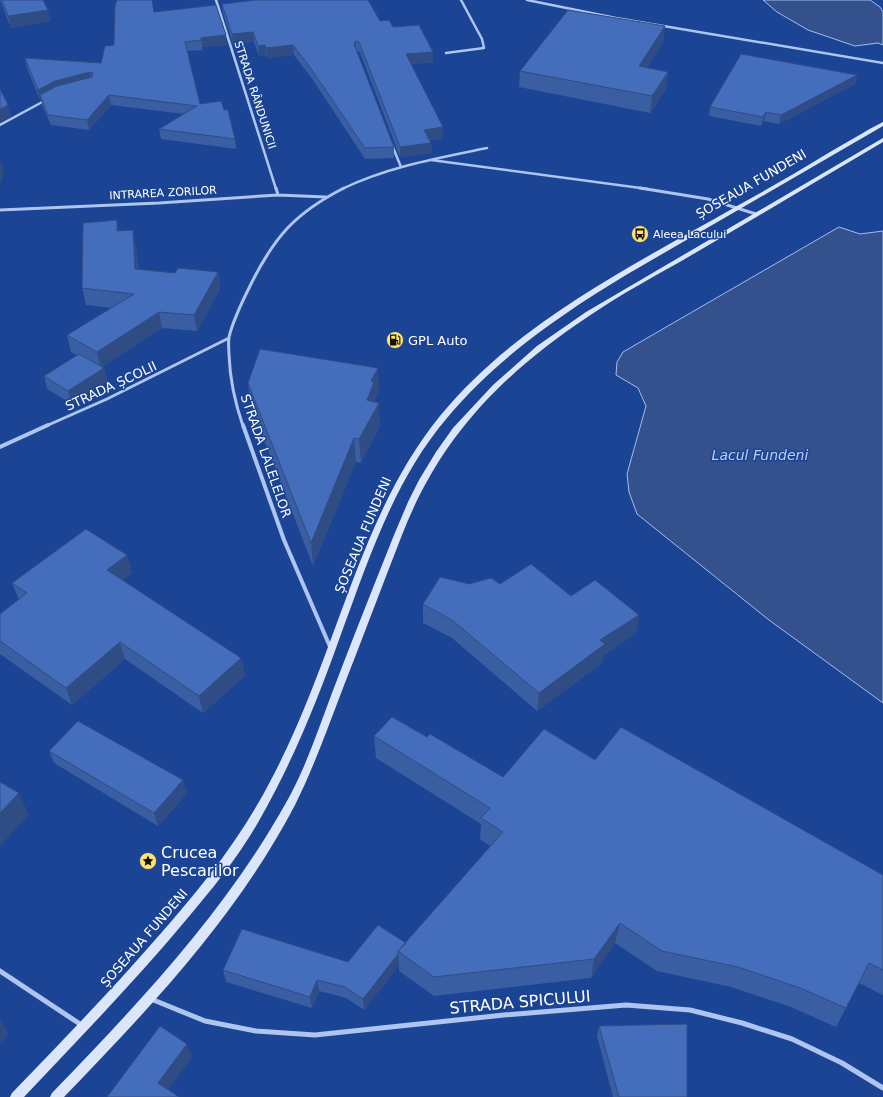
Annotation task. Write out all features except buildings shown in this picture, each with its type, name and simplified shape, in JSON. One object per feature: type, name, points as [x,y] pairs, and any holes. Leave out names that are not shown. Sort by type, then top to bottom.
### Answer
[{"type":"main road","name":"ȘOSEAUA FUNDENI","points":[[16,1097],[127,981],[217,873],[251,826],[275,784],[291,749],[332,649],[372,543],[390,503],[417,453],[460,399],[505,355],[550,321],[668,248],[883,124]]},
{"type":"main road","points":[[56,1097],[148,998],[209,927],[244,880],[273,835],[293,800],[312,758],[411,504],[422,481],[453,433],[476,405],[499,382],[562,331],[617,295],[883,140]]},
{"type":"street","name":"STRADA RÂNDUNICII","points":[[216,0],[278,195]]},
{"type":"street","points":[[446,53],[484,48],[485,45],[467,15],[461,0]]},
{"type":"street","points":[[527,0],[616,18],[883,63]]},
{"type":"street","points":[[0,125],[51,97]]},
{"type":"street","points":[[390,138],[401,167]]},
{"type":"street","points":[[326,197],[401,167],[486,148]]},
{"type":"street","points":[[427,160],[689,195],[756,214]]},
{"type":"street","name":"INTRAREA ZORILOR","points":[[0,210],[159,203],[278,195],[326,197]]},
{"type":"street","name":"STRADA LALELELOR","points":[[326,197],[298,216],[273,244],[262,261],[243,300],[229,338],[230,373],[236,407],[284,540],[332,649]]},
{"type":"street","name":"STRADA ȘCOLII","points":[[0,447],[107,399],[229,338]]},
{"type":"street","points":[[0,971],[83,1026]]},
{"type":"street","name":"STRADA SPICULUI","points":[[148,998],[205,1021],[256,1031],[315,1035],[504,1015],[626,1005],[690,1010],[742,1023],[792,1039],[842,1063],[883,1088]]},
{"type":"water","points":[[763,0],[870,0],[880,7],[883,12],[883,45],[878,43],[855,46],[808,30],[777,12]]},
{"type":"water","name":"Lacul Fundeni","points":[[839,227],[860,234],[883,231],[883,703],[769,620],[637,514],[629,492],[627,474],[646,406],[638,388],[616,375],[617,362],[623,352]]},
{"type":"place","name":"Aleea Lacului","points":[[640,234]]},
{"type":"place","name":"GPL Auto","points":[[395,340]]},
{"type":"place","name":"Crucea Pescarilor","points":[[148,861]]}]
